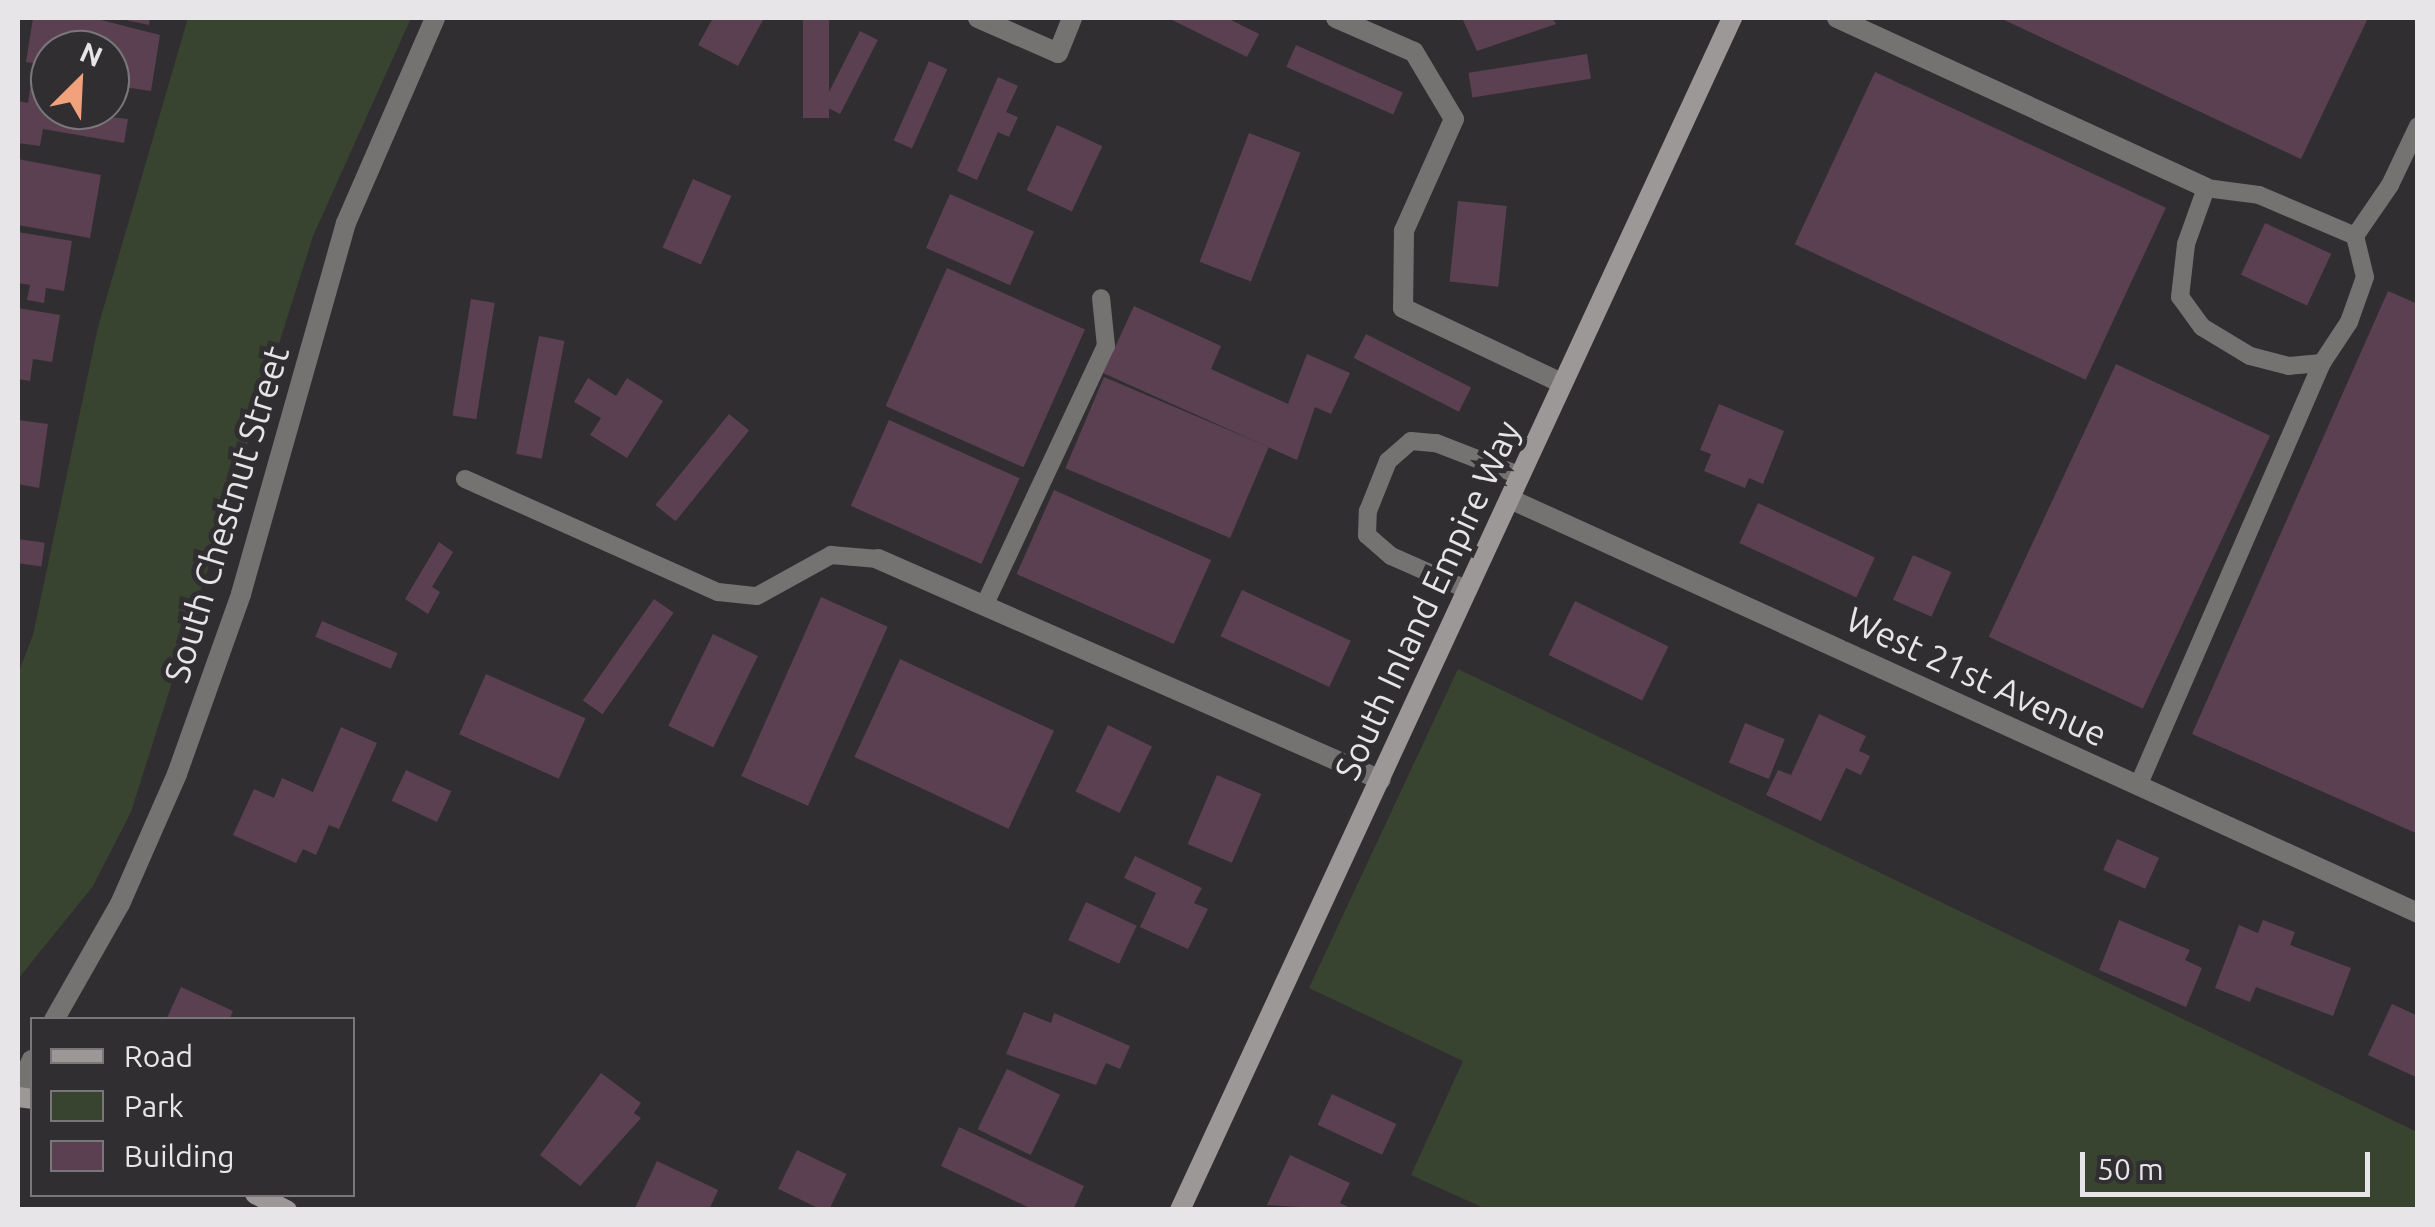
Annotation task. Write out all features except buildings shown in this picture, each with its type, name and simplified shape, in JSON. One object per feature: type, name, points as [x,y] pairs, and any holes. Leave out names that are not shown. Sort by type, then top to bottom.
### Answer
[{"type":"street","name":"South Chestnut Street","points":[[56,1017],[120,904],[177,774],[240,594],[346,223],[435,18]]},
{"type":"street","points":[[978,18],[1058,53],[1072,18]]},
{"type":"street","points":[[1336,18],[1414,52],[1454,119],[1404,231],[1403,308],[1562,383]]},
{"type":"street","name":"South Inland Empire Way","points":[[1180,1210],[1732,18]]},
{"type":"street","points":[[1837,18],[2206,188]]},
{"type":"street","name":"West 21st Avenue","points":[[1510,499],[2138,786],[2415,907]]},
{"type":"street","points":[[878,560],[1381,780]]},
{"type":"street","points":[[18,1094],[30,1065]]},
{"type":"street","points":[[261,1197],[287,1210]]},
{"type":"lane","points":[[2138,786],[2322,362],[2349,322],[2365,278],[2355,236],[2390,186],[2418,126]]},
{"type":"lane","points":[[2322,362],[2290,366],[2250,356],[2202,326],[2180,298],[2186,244],[2206,188],[2259,195],[2355,236]]},
{"type":"lane","points":[[984,606],[1106,346],[1101,298]]},
{"type":"lane","points":[[1468,590],[1391,556],[1367,536],[1368,511],[1388,461],[1411,441],[1436,443],[1521,476]]},
{"type":"lane","points":[[465,479],[718,592],[757,596],[831,555],[878,560]]},
{"type":"green space","points":[[188,18],[411,18],[313,236],[131,812],[93,886],[18,979],[18,674],[33,635],[98,327]]},
{"type":"green space","points":[[1458,669],[2417,1132],[2417,1209],[1488,1210],[1411,1175],[1463,1061],[1309,988]]}]
